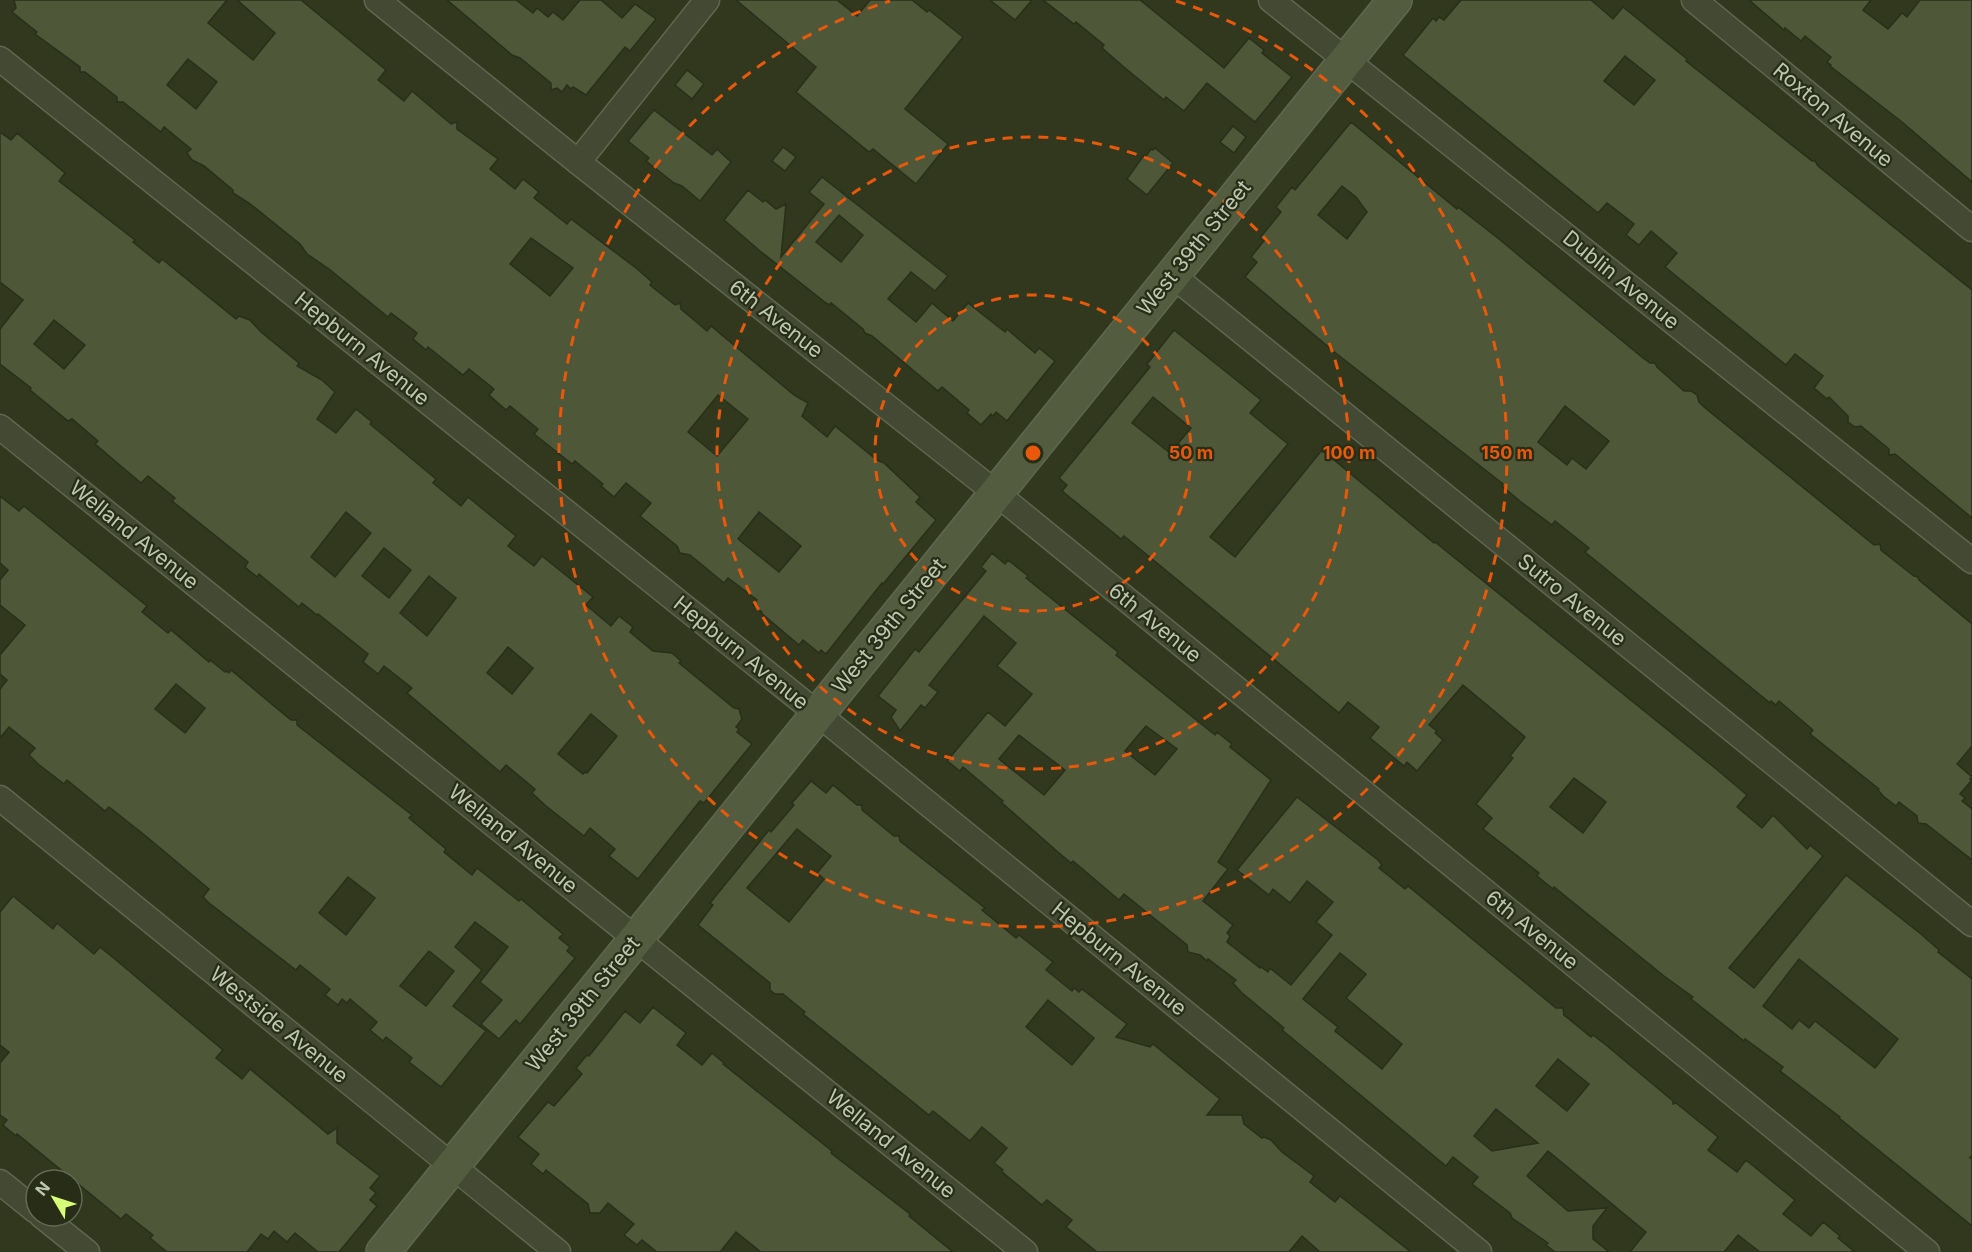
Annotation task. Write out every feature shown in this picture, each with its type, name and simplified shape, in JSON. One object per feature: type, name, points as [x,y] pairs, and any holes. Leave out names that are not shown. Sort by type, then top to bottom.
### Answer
[{"type":"street","name":"6th Avenue","points":[[377,0],[996,494],[1927,1252]]},
{"type":"street","points":[[578,162],[707,0]]},
{"type":"street","name":"Dublin Avenue","points":[[1270,0],[1972,561]]},
{"type":"street","name":"West 39th Street","points":[[383,1252],[1395,0]]},
{"type":"street","name":"Roxton Avenue","points":[[1694,0],[1972,229]]},
{"type":"street","name":"Hepburn Avenue","points":[[0,59],[818,714],[1479,1252]]},
{"type":"street","name":"Sutro Avenue","points":[[1172,275],[1972,924]]},
{"type":"street","name":"Welland Avenue","points":[[0,427],[1025,1252]]},
{"type":"street","name":"Westside Avenue","points":[[0,798],[558,1252]]},
{"type":"street","points":[[0,1182],[24,1201]]},
{"type":"street","points":[[57,1228],[87,1252]]},
{"type":"building","points":[[14,0],[227,0],[208,23],[253,60],[275,33],[237,0],[301,0],[386,70],[378,80],[404,101],[412,91],[451,124],[457,122],[457,129],[498,159],[490,169],[515,189],[523,179],[539,192],[534,198],[567,224],[571,219],[636,268],[652,282],[650,285],[675,305],[680,303],[681,309],[707,331],[711,326],[794,395],[808,403],[802,416],[827,437],[835,426],[877,460],[884,463],[920,497],[916,502],[936,520],[826,654],[821,650],[819,653],[803,640],[799,645],[753,605],[757,600],[728,578],[724,583],[690,555],[680,553],[677,546],[640,516],[651,503],[626,483],[614,497],[601,486],[603,484],[575,461],[572,464],[534,434],[538,429],[510,406],[506,410],[489,395],[494,389],[469,369],[463,375],[428,347],[426,350],[413,339],[417,333],[391,313],[388,317],[307,254],[300,244],[233,193],[233,190],[204,166],[192,160],[187,153],[191,149],[164,127],[161,132],[123,102],[117,102],[117,97],[85,72],[80,72],[80,67],[35,34],[37,32],[12,12],[16,8]],"holes":[[[188,59],[217,82],[196,109],[167,85]],[[531,238],[573,268],[550,296],[510,264]],[[718,395],[748,419],[717,456],[688,432]],[[759,512],[801,546],[779,572],[738,539]]]},
{"type":"building","points":[[447,0],[516,0],[533,13],[537,8],[548,17],[553,12],[563,20],[580,0],[601,0],[622,18],[635,4],[656,19],[630,51],[625,47],[586,95],[567,85],[562,92],[557,88],[551,90],[551,83],[520,58],[512,55]]},
{"type":"building","points":[[736,0],[837,0],[857,16],[870,0],[912,0],[927,12],[929,10],[963,37],[905,109],[948,144],[916,184],[873,149],[869,152],[796,92],[816,67]]},
{"type":"building","points":[[990,0],[1032,0],[1015,20]]},
{"type":"building","points":[[1043,0],[1140,0],[1224,68],[1249,38],[1264,50],[1262,53],[1292,77],[1255,122],[1207,83],[1184,111],[1166,97],[1164,100],[1102,48],[1104,45],[1076,22],[1074,24]]},
{"type":"building","points":[[1461,0],[1591,0],[1613,19],[1623,7],[1687,59],[1686,61],[1812,161],[1815,161],[1818,166],[1972,290],[1972,518],[1895,454],[1889,455],[1889,449],[1861,426],[1855,427],[1848,422],[1848,416],[1829,397],[1827,399],[1814,388],[1823,376],[1795,354],[1786,365],[1665,267],[1677,253],[1651,231],[1639,245],[1626,235],[1634,224],[1607,203],[1598,213],[1403,55],[1433,18],[1436,21],[1439,17],[1444,20]],"holes":[[[1625,56],[1655,80],[1634,105],[1604,81]]]},
{"type":"building","points":[[1749,0],[1871,0],[1863,10],[1888,29],[1902,13],[1907,17],[1920,0],[1972,0],[1972,182],[1902,122],[1830,66],[1827,62],[1831,57],[1805,36],[1801,41],[1785,28],[1784,30]]},
{"type":"building","points":[[687,70],[704,84],[692,99],[675,85]]},
{"type":"building","points":[[654,110],[712,155],[717,149],[731,162],[700,201],[646,161],[649,158],[628,141]]},
{"type":"building","points":[[1351,122],[1457,209],[1458,207],[1499,239],[1643,358],[1650,363],[1655,363],[1684,391],[1691,391],[1697,395],[1704,407],[1874,545],[1880,544],[1881,550],[1918,577],[1972,624],[1972,746],[1957,764],[1972,777],[1960,794],[1965,798],[1962,801],[1972,809],[1972,860],[1926,824],[1918,823],[1917,816],[1899,802],[1896,806],[1883,796],[1879,789],[1810,734],[1813,730],[1779,701],[1776,705],[1771,701],[1770,703],[1585,552],[1589,548],[1555,521],[1552,525],[1521,502],[1502,486],[1503,484],[1337,354],[1245,277],[1257,262],[1251,257],[1264,241],[1260,238],[1281,212],[1276,207],[1292,187],[1295,190]],"holes":[[[1342,186],[1356,197],[1367,212],[1347,239],[1318,215]],[[1565,406],[1609,441],[1586,469],[1572,458],[1567,465],[1538,442]]]},
{"type":"building","points":[[1233,126],[1246,137],[1234,153],[1220,142]]},
{"type":"building","points":[[0,132],[11,140],[17,133],[65,173],[59,181],[135,240],[133,242],[159,263],[162,259],[236,319],[239,316],[250,320],[299,363],[297,366],[322,380],[335,392],[317,419],[336,433],[356,409],[372,422],[370,424],[436,479],[433,483],[461,506],[468,497],[516,536],[508,546],[534,566],[542,556],[593,597],[586,605],[611,626],[619,616],[633,627],[630,632],[653,651],[672,653],[681,661],[679,663],[734,708],[739,709],[742,719],[736,727],[739,729],[737,732],[752,744],[704,803],[700,801],[638,879],[609,856],[615,849],[590,828],[584,836],[546,806],[532,793],[535,789],[506,765],[500,772],[407,693],[412,688],[384,666],[378,674],[363,662],[368,654],[318,614],[302,603],[299,607],[259,574],[257,577],[245,567],[247,561],[172,501],[175,498],[148,476],[141,483],[95,444],[98,441],[72,419],[68,421],[0,364],[0,329],[23,300],[0,282]],"holes":[[[54,320],[85,345],[64,369],[34,344]],[[346,512],[371,533],[335,577],[311,557]],[[384,548],[411,570],[389,598],[362,576]],[[429,576],[456,598],[427,636],[400,613]],[[508,647],[533,668],[512,694],[487,673]],[[591,714],[617,736],[587,773],[583,774],[558,754]]]},
{"type":"building","points":[[783,147],[796,157],[785,171],[772,161]]},
{"type":"building","points":[[1155,148],[1173,163],[1147,195],[1127,179],[1144,155],[1146,156],[1151,149]]},
{"type":"building","points":[[822,177],[948,276],[935,291],[911,272],[888,299],[916,322],[932,303],[953,321],[968,303],[1005,332],[1007,329],[1035,353],[1039,348],[1055,361],[1007,421],[996,412],[981,425],[967,413],[969,410],[942,387],[938,391],[831,303],[830,305],[826,303],[724,220],[748,190],[776,209],[786,204],[781,257],[824,204],[809,192]],"holes":[[[839,215],[863,235],[841,262],[816,242]]]},
{"type":"building","points":[[1174,330],[1261,400],[1250,413],[1288,444],[1210,537],[1235,557],[1322,450],[1747,795],[1737,807],[1762,828],[1774,816],[1807,849],[1810,845],[1823,856],[1729,968],[1754,988],[1846,875],[1921,934],[1939,950],[1938,952],[1972,979],[1972,1155],[1970,1158],[1972,1159],[1972,1226],[1840,1117],[1780,1071],[1783,1067],[1745,1039],[1744,1041],[1691,999],[1693,997],[1554,887],[1553,889],[1537,876],[1539,873],[1483,829],[1492,818],[1476,804],[1513,758],[1510,756],[1525,737],[1463,685],[1429,725],[1443,740],[1417,771],[1407,762],[1404,766],[1370,738],[1379,727],[1348,702],[1339,713],[1124,536],[1121,539],[1062,491],[1067,485],[1059,478],[1150,367],[1147,364]],"holes":[[[1153,397],[1191,428],[1170,453],[1132,423]],[[1574,778],[1606,802],[1583,833],[1550,807]],[[1799,959],[1898,1039],[1875,1068],[1815,1021],[1809,1028],[1799,1020],[1792,1029],[1763,1006]]]},
{"type":"building","points":[[0,496],[19,511],[24,506],[147,606],[142,612],[168,633],[171,630],[209,662],[210,660],[225,672],[229,673],[231,670],[291,720],[297,720],[297,725],[412,815],[409,818],[446,849],[444,852],[472,875],[477,868],[519,901],[521,899],[563,934],[559,938],[570,947],[567,951],[575,958],[520,1024],[516,1020],[499,1039],[481,1024],[502,1000],[480,982],[508,947],[475,922],[455,947],[482,970],[453,1006],[486,1031],[441,1087],[409,1062],[412,1058],[386,1037],[383,1041],[370,1030],[377,1022],[350,999],[347,1003],[342,999],[338,1005],[325,995],[330,989],[300,965],[296,970],[209,903],[203,897],[209,889],[147,837],[109,807],[105,811],[67,780],[64,784],[38,764],[29,755],[35,748],[9,727],[0,738],[0,689],[7,680],[0,674],[0,655],[25,625],[0,605],[0,580],[8,570],[0,563]],"holes":[[[176,684],[205,708],[185,733],[155,709]],[[348,877],[375,898],[346,935],[319,913]],[[429,951],[454,971],[426,1006],[400,986]]]},
{"type":"building","points":[[992,553],[1005,564],[1008,560],[1028,576],[1026,578],[1118,652],[1116,655],[1215,735],[1217,732],[1232,744],[1230,747],[1271,780],[1218,862],[1228,869],[1203,901],[1233,925],[1227,933],[1230,936],[1227,942],[1260,968],[1268,972],[1270,968],[1291,985],[1332,935],[1316,922],[1333,902],[1307,881],[1290,903],[1273,889],[1269,895],[1237,870],[1297,797],[1378,860],[1382,865],[1379,868],[1405,889],[1408,886],[1556,1008],[1563,1008],[1564,1015],[1591,1037],[1593,1035],[1606,1045],[1673,1101],[1673,1104],[1676,1103],[1718,1137],[1708,1150],[1737,1172],[1746,1160],[1795,1200],[1783,1214],[1811,1236],[1823,1222],[1855,1252],[1760,1252],[1738,1235],[1724,1252],[1630,1252],[1646,1232],[1548,1151],[1527,1176],[1568,1211],[1607,1208],[1593,1226],[1593,1239],[1609,1252],[1555,1252],[1546,1245],[1548,1243],[1512,1218],[1510,1213],[1472,1184],[1478,1177],[1453,1157],[1446,1166],[1282,1030],[1284,1028],[1241,992],[1233,983],[1236,980],[1208,959],[1207,961],[1200,955],[1188,952],[1187,945],[1124,894],[1119,900],[1073,861],[1071,863],[1058,852],[963,767],[960,771],[947,761],[988,712],[1005,726],[1032,694],[997,666],[1016,643],[984,616],[929,685],[938,692],[925,708],[921,705],[900,731],[891,717],[896,710],[878,696],[915,649],[919,652],[986,571],[981,567]],"holes":[[[1146,726],[1177,749],[1155,775],[1125,751]],[[1019,735],[1065,770],[1044,795],[999,759]],[[1340,953],[1366,974],[1346,998],[1402,1044],[1382,1069],[1335,1031],[1338,1027],[1303,999]],[[1558,1059],[1589,1084],[1567,1111],[1536,1086]],[[1496,1109],[1538,1143],[1492,1151],[1474,1136]]]},
{"type":"building","points":[[811,781],[826,793],[833,785],[857,805],[862,805],[862,810],[894,836],[899,836],[900,841],[985,908],[982,910],[1016,938],[1019,935],[1053,962],[1046,970],[1072,991],[1074,988],[1079,992],[1082,989],[1127,1024],[1116,1037],[1150,1047],[1153,1044],[1220,1099],[1207,1115],[1242,1115],[1244,1124],[1262,1138],[1271,1140],[1282,1152],[1314,1176],[1310,1182],[1335,1202],[1340,1196],[1411,1252],[1320,1252],[1302,1236],[1289,1252],[1097,1252],[1066,1227],[1072,1220],[1047,1200],[1042,1205],[1002,1172],[1003,1170],[994,1163],[1007,1148],[982,1127],[970,1141],[933,1111],[929,1115],[803,1014],[805,1012],[783,994],[775,994],[770,990],[770,983],[698,925],[713,905],[710,903],[769,830],[771,832],[794,805],[792,803]],"holes":[[[797,829],[831,856],[817,873],[824,879],[789,922],[747,888]],[[1048,1000],[1094,1038],[1072,1065],[1026,1027]]]},
{"type":"building","points":[[13,896],[53,929],[57,923],[94,954],[100,947],[223,1050],[216,1058],[242,1079],[250,1069],[328,1134],[337,1128],[337,1143],[380,1176],[370,1188],[376,1193],[370,1200],[377,1206],[339,1252],[318,1252],[295,1233],[287,1242],[274,1231],[268,1239],[261,1234],[247,1252],[167,1252],[150,1238],[153,1235],[126,1214],[121,1219],[84,1189],[84,1168],[59,1168],[3,1125],[7,1120],[0,1115],[0,1063],[9,1052],[0,1045],[0,912]]},
{"type":"building","points":[[653,1007],[686,1033],[677,1045],[702,1065],[712,1053],[832,1151],[831,1153],[910,1214],[909,1216],[953,1252],[761,1252],[736,1232],[720,1252],[657,1252],[642,1240],[637,1245],[624,1235],[634,1224],[608,1203],[600,1213],[590,1213],[588,1204],[546,1170],[543,1174],[531,1164],[539,1154],[518,1137],[548,1102],[554,1106],[582,1074],[576,1068],[587,1055],[589,1056],[625,1011],[640,1023]]}]
